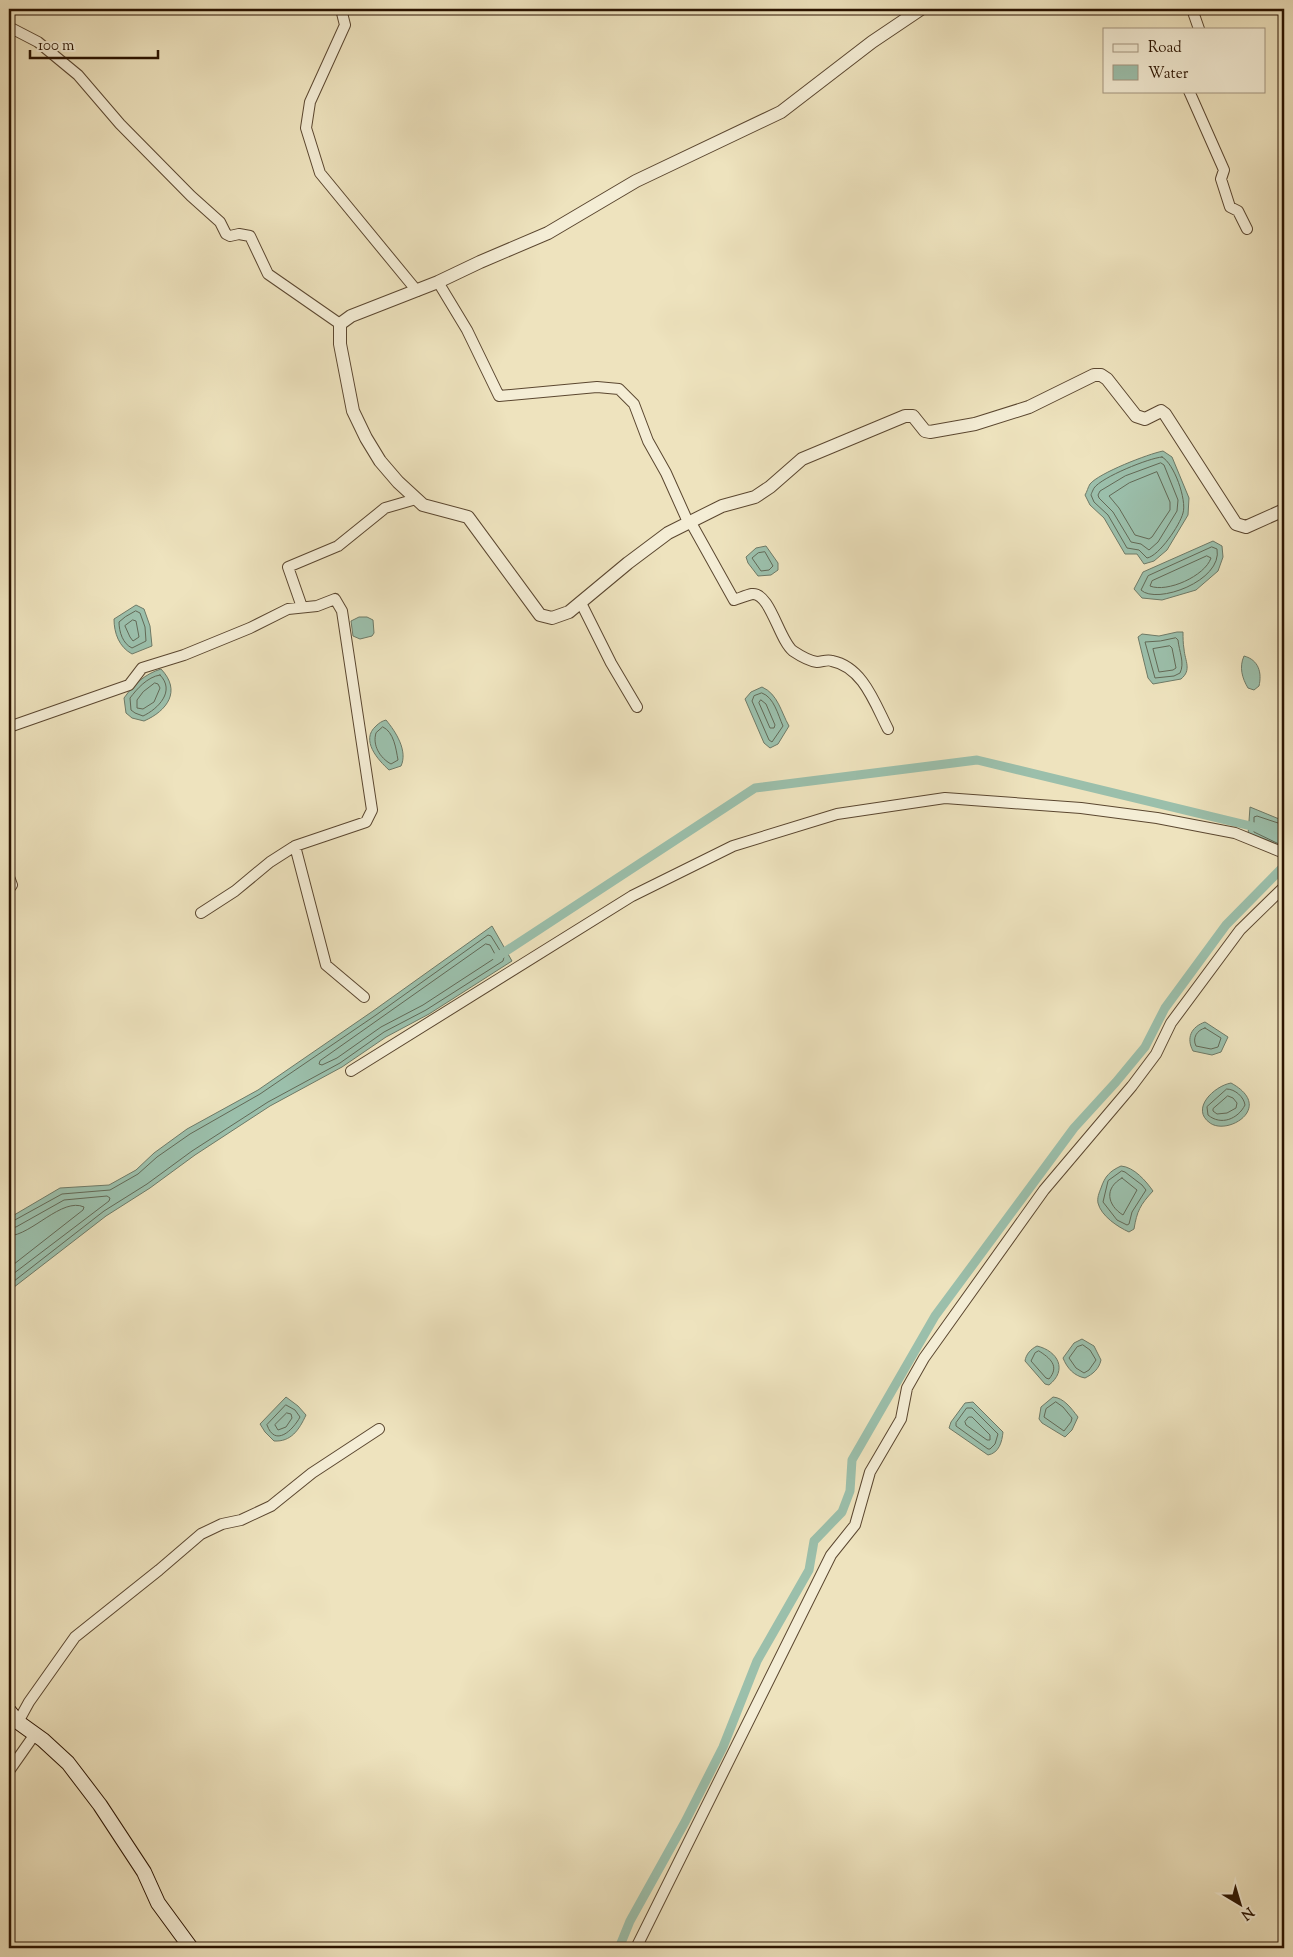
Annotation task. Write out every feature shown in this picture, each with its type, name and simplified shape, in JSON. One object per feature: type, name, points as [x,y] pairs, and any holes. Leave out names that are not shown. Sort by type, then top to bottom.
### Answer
[{"type":"main road","points":[[13,1716],[68,1763],[100,1805],[144,1872],[158,1903],[191,1948]]},
{"type":"street","points":[[341,9],[345,25],[310,102],[306,128],[320,173],[417,291]]},
{"type":"street","points":[[340,324],[351,316],[417,291],[548,233],[636,181],[781,112],[872,42],[921,9]]},
{"type":"street","points":[[1192,9],[1200,28]]},
{"type":"street","points":[[9,27],[38,42],[78,75],[120,124],[191,196],[220,222],[226,234],[230,236],[239,234],[250,236],[268,274],[340,324]]},
{"type":"street","points":[[1189,92],[1224,170],[1221,179],[1230,207],[1238,211],[1247,229]]},
{"type":"street","points":[[438,282],[467,330],[499,396],[597,387],[619,389],[634,404],[648,441],[689,521],[734,600],[752,594],[760,594],[791,650],[809,660],[816,662],[831,660],[852,668],[867,688],[888,730]]},
{"type":"street","points":[[340,324],[340,344],[353,411],[380,461],[398,482],[423,505],[468,517],[540,615],[552,618],[569,612],[634,558],[668,533],[722,506],[755,496],[770,487],[802,459],[905,416],[913,416],[925,430],[930,432],[975,424],[1029,407],[1094,375],[1101,375],[1107,379],[1136,416],[1145,419],[1161,411],[1165,414],[1236,524],[1246,527],[1284,510]]},
{"type":"street","points":[[302,607],[288,567],[338,546],[385,508],[416,499]]},
{"type":"street","points":[[9,727],[130,685],[142,668],[184,655],[288,609],[317,606],[335,599],[342,612],[372,810],[366,822],[295,846],[270,862],[235,891],[201,913]]},
{"type":"street","points":[[580,603],[611,663],[637,707]]},
{"type":"street","points":[[352,1071],[632,896],[733,846],[837,814],[945,798],[1081,808],[1157,818],[1235,833],[1284,853]]},
{"type":"street","points":[[295,846],[326,966],[364,998]]},
{"type":"street","points":[[9,877],[12,886],[9,889]]},
{"type":"street","points":[[636,1948],[831,1555],[855,1525],[870,1472],[901,1419],[907,1388],[924,1358],[1044,1190],[1132,1086],[1156,1054],[1171,1023],[1240,930],[1284,887]]},
{"type":"street","points":[[13,1716],[29,1702],[75,1637],[201,1534],[222,1524],[241,1520],[271,1506],[312,1473],[379,1429]]},
{"type":"street","points":[[9,1771],[35,1734]]},
{"type":"water","points":[[1163,451],[1172,457],[1189,498],[1188,515],[1167,550],[1154,561],[1144,564],[1137,554],[1125,554],[1104,518],[1090,505],[1085,495],[1090,484],[1103,475],[1136,460]]},
{"type":"water","points":[[1213,541],[1222,546],[1223,557],[1218,571],[1196,590],[1162,600],[1142,598],[1134,589],[1143,572]]},
{"type":"water","points":[[766,546],[778,563],[778,570],[771,575],[758,576],[748,563],[746,557],[756,548]]},
{"type":"water","points":[[136,605],[144,609],[150,626],[152,646],[132,654],[124,648],[118,639],[114,619]]},
{"type":"water","points":[[359,617],[367,617],[373,620],[374,633],[372,636],[360,639],[353,636],[351,621]]},
{"type":"water","points":[[1183,632],[1187,665],[1186,672],[1181,679],[1153,684],[1148,678],[1138,637],[1142,634],[1159,636]]},
{"type":"water","points":[[1244,656],[1256,664],[1260,672],[1259,686],[1254,690],[1248,688],[1244,680],[1241,668]]},
{"type":"water","points":[[161,669],[170,685],[169,700],[159,712],[144,721],[132,718],[126,713],[124,698],[140,680]]},
{"type":"water","points":[[762,687],[772,694],[789,726],[778,744],[770,748],[764,743],[745,699],[751,692]]},
{"type":"water","points":[[386,720],[400,742],[403,754],[401,766],[389,770],[372,750],[370,743],[370,737],[376,726]]},
{"type":"water","points":[[1250,807],[1284,821],[1284,851],[1248,835]]},
{"type":"water","points":[[492,926],[512,961],[429,1014],[386,1037],[342,1067],[270,1106],[195,1155],[150,1188],[106,1216],[9,1291],[9,1218],[60,1188],[109,1185],[136,1170],[154,1153],[187,1129],[258,1090]]},
{"type":"water","points":[[1205,1022],[1228,1037],[1221,1052],[1212,1055],[1193,1051],[1190,1042],[1191,1034],[1196,1027]]},
{"type":"water","points":[[1231,1083],[1243,1092],[1249,1101],[1248,1110],[1244,1117],[1227,1126],[1218,1126],[1210,1123],[1204,1117],[1203,1105],[1212,1093]]},
{"type":"water","points":[[1121,1166],[1135,1172],[1153,1191],[1140,1208],[1134,1229],[1129,1232],[1106,1217],[1098,1201],[1106,1177]]},
{"type":"water","points":[[1082,1339],[1094,1346],[1101,1360],[1095,1371],[1085,1378],[1071,1371],[1063,1358],[1074,1343]]},
{"type":"water","points":[[1037,1346],[1050,1352],[1058,1362],[1058,1373],[1049,1385],[1045,1384],[1025,1361],[1029,1352]]},
{"type":"water","points":[[286,1397],[306,1415],[294,1434],[280,1441],[274,1441],[260,1424]]},
{"type":"water","points":[[1053,1397],[1064,1401],[1078,1417],[1072,1430],[1065,1437],[1042,1423],[1039,1419],[1041,1407]]},
{"type":"water","points":[[973,1402],[1003,1432],[999,1446],[992,1454],[988,1455],[949,1428],[951,1422],[965,1403]]},
{"type":"waterway","points":[[497,957],[755,788],[977,760],[1259,828]]},
{"type":"waterway","points":[[619,1948],[630,1921],[685,1822],[723,1747],[757,1661],[809,1570],[814,1541],[842,1512],[850,1491],[852,1460],[935,1316],[1074,1128],[1145,1047],[1165,1008],[1226,925],[1284,866]]}]
